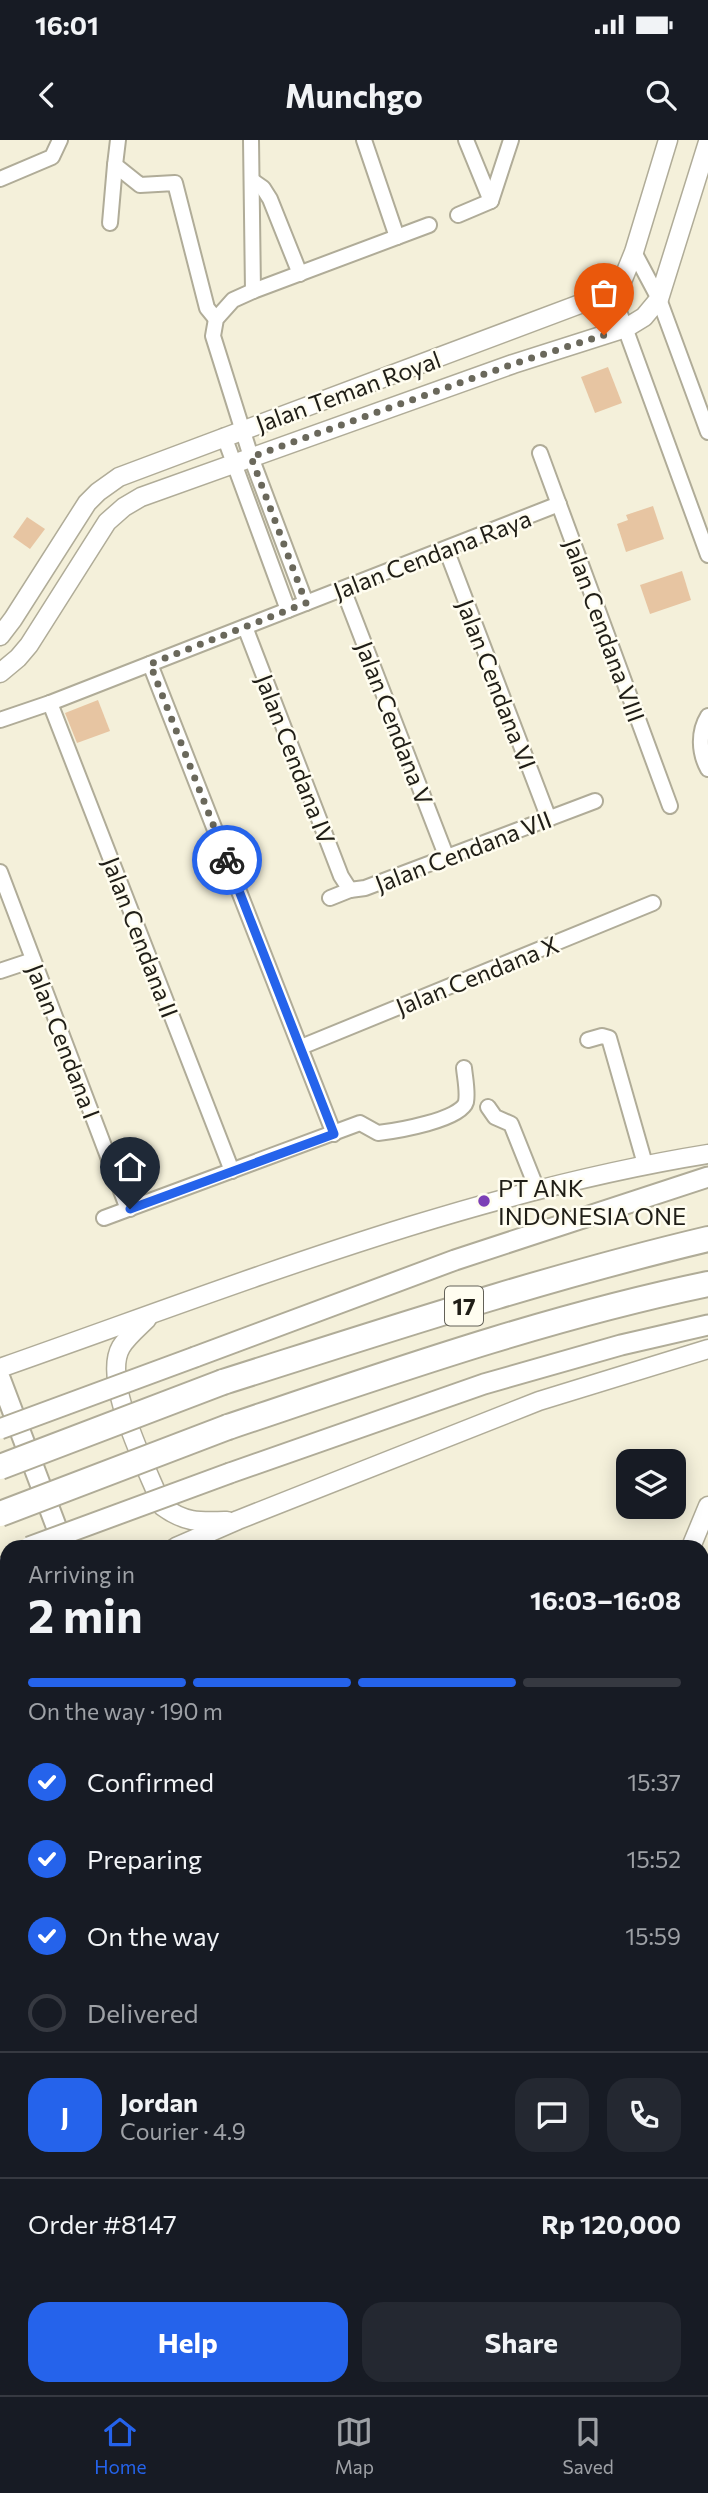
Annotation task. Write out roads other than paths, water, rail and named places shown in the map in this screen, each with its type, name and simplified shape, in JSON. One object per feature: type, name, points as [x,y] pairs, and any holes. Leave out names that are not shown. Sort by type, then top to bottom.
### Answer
[{"type":"highway","name":"17","points":[[0,1467],[223,1382],[450,1310],[643,1254],[708,1240]]},
{"type":"highway","name":"17","points":[[0,1514],[228,1427],[466,1348],[652,1296],[708,1284]]},
{"type":"main road","points":[[0,1429],[455,1260],[708,1177]]},
{"type":"main road","points":[[48,1540],[484,1384],[621,1345],[708,1325]]},
{"type":"main road","points":[[0,1378],[61,1540]]},
{"type":"street","points":[[0,179],[52,158],[60,140]]},
{"type":"street","points":[[110,223],[118,140]]},
{"type":"street","points":[[251,140],[253,291]]},
{"type":"street","points":[[364,140],[397,237]]},
{"type":"street","points":[[466,140],[491,201]]},
{"type":"street","points":[[458,215],[491,201],[511,140]]},
{"type":"street","points":[[668,140],[634,252],[623,279],[612,292],[708,555]]},
{"type":"street","name":"Jalan Teman Royal","points":[[0,673],[29,645],[107,522],[141,497],[513,364],[626,328],[643,317],[659,299],[708,142]]},
{"type":"street","points":[[114,165],[140,185],[175,183],[207,308],[216,319],[233,300],[253,291],[429,225]]},
{"type":"street","points":[[253,181],[263,188],[270,199],[300,274]]},
{"type":"street","points":[[634,252],[659,299],[708,432]]},
{"type":"street","name":"Jalan Teman Royal","points":[[0,636],[87,503],[109,483],[133,470],[612,292]]},
{"type":"street","name":"Jalan Cendana Raya","points":[[216,319],[213,335],[242,430],[243,460],[288,610]]},
{"type":"street","name":"Jalan Cendana Raya","points":[[224,436],[243,460],[306,603]]},
{"type":"street","name":"Jalan Cendana VIII","points":[[540,453],[664,769],[670,807]]},
{"type":"street","points":[[133,470],[141,497]]},
{"type":"street","name":"Jalan Cendana Raya","points":[[0,720],[559,505]]},
{"type":"street","name":"Jalan Cendana VI","points":[[446,549],[549,818]]},
{"type":"street","name":"Jalan Cendana V","points":[[343,589],[447,858]]},
{"type":"street","name":"Jalan Cendana IV","points":[[245,627],[341,876],[350,890]]},
{"type":"street","points":[[150,664],[334,1134]]},
{"type":"street","name":"Jalan Cendana II","points":[[50,703],[232,1171]]},
{"type":"street","points":[[708,716],[704,723],[700,748],[708,769]]},
{"type":"street","name":"Jalan Cendana VII","points":[[330,898],[447,858],[595,801]]},
{"type":"street","name":"Jalan Cendana I","points":[[0,872],[130,1209]]},
{"type":"street","name":"Jalan Cendana X","points":[[301,1047],[653,903]]},
{"type":"street","points":[[0,971],[33,960]]},
{"type":"street","points":[[588,1040],[602,1036],[608,1038],[645,1164]]},
{"type":"street","points":[[104,1218],[360,1123],[378,1133],[398,1130],[461,1111],[466,1103],[464,1068]]},
{"type":"street","points":[[488,1107],[495,1117],[512,1124],[537,1189]]},
{"type":"street","points":[[0,1368],[288,1266],[537,1189],[645,1164],[708,1154]]},
{"type":"street","points":[[150,1315],[121,1347],[115,1371],[118,1395],[162,1506],[176,1516],[197,1522],[238,1520]]},
{"type":"street","points":[[192,1540],[539,1401],[708,1349]]},
{"type":"street","points":[[694,1540],[708,1506]]},
{"type":"place","name":"PT ANK INDONESIA ONE","points":[[484,1201]]}]
